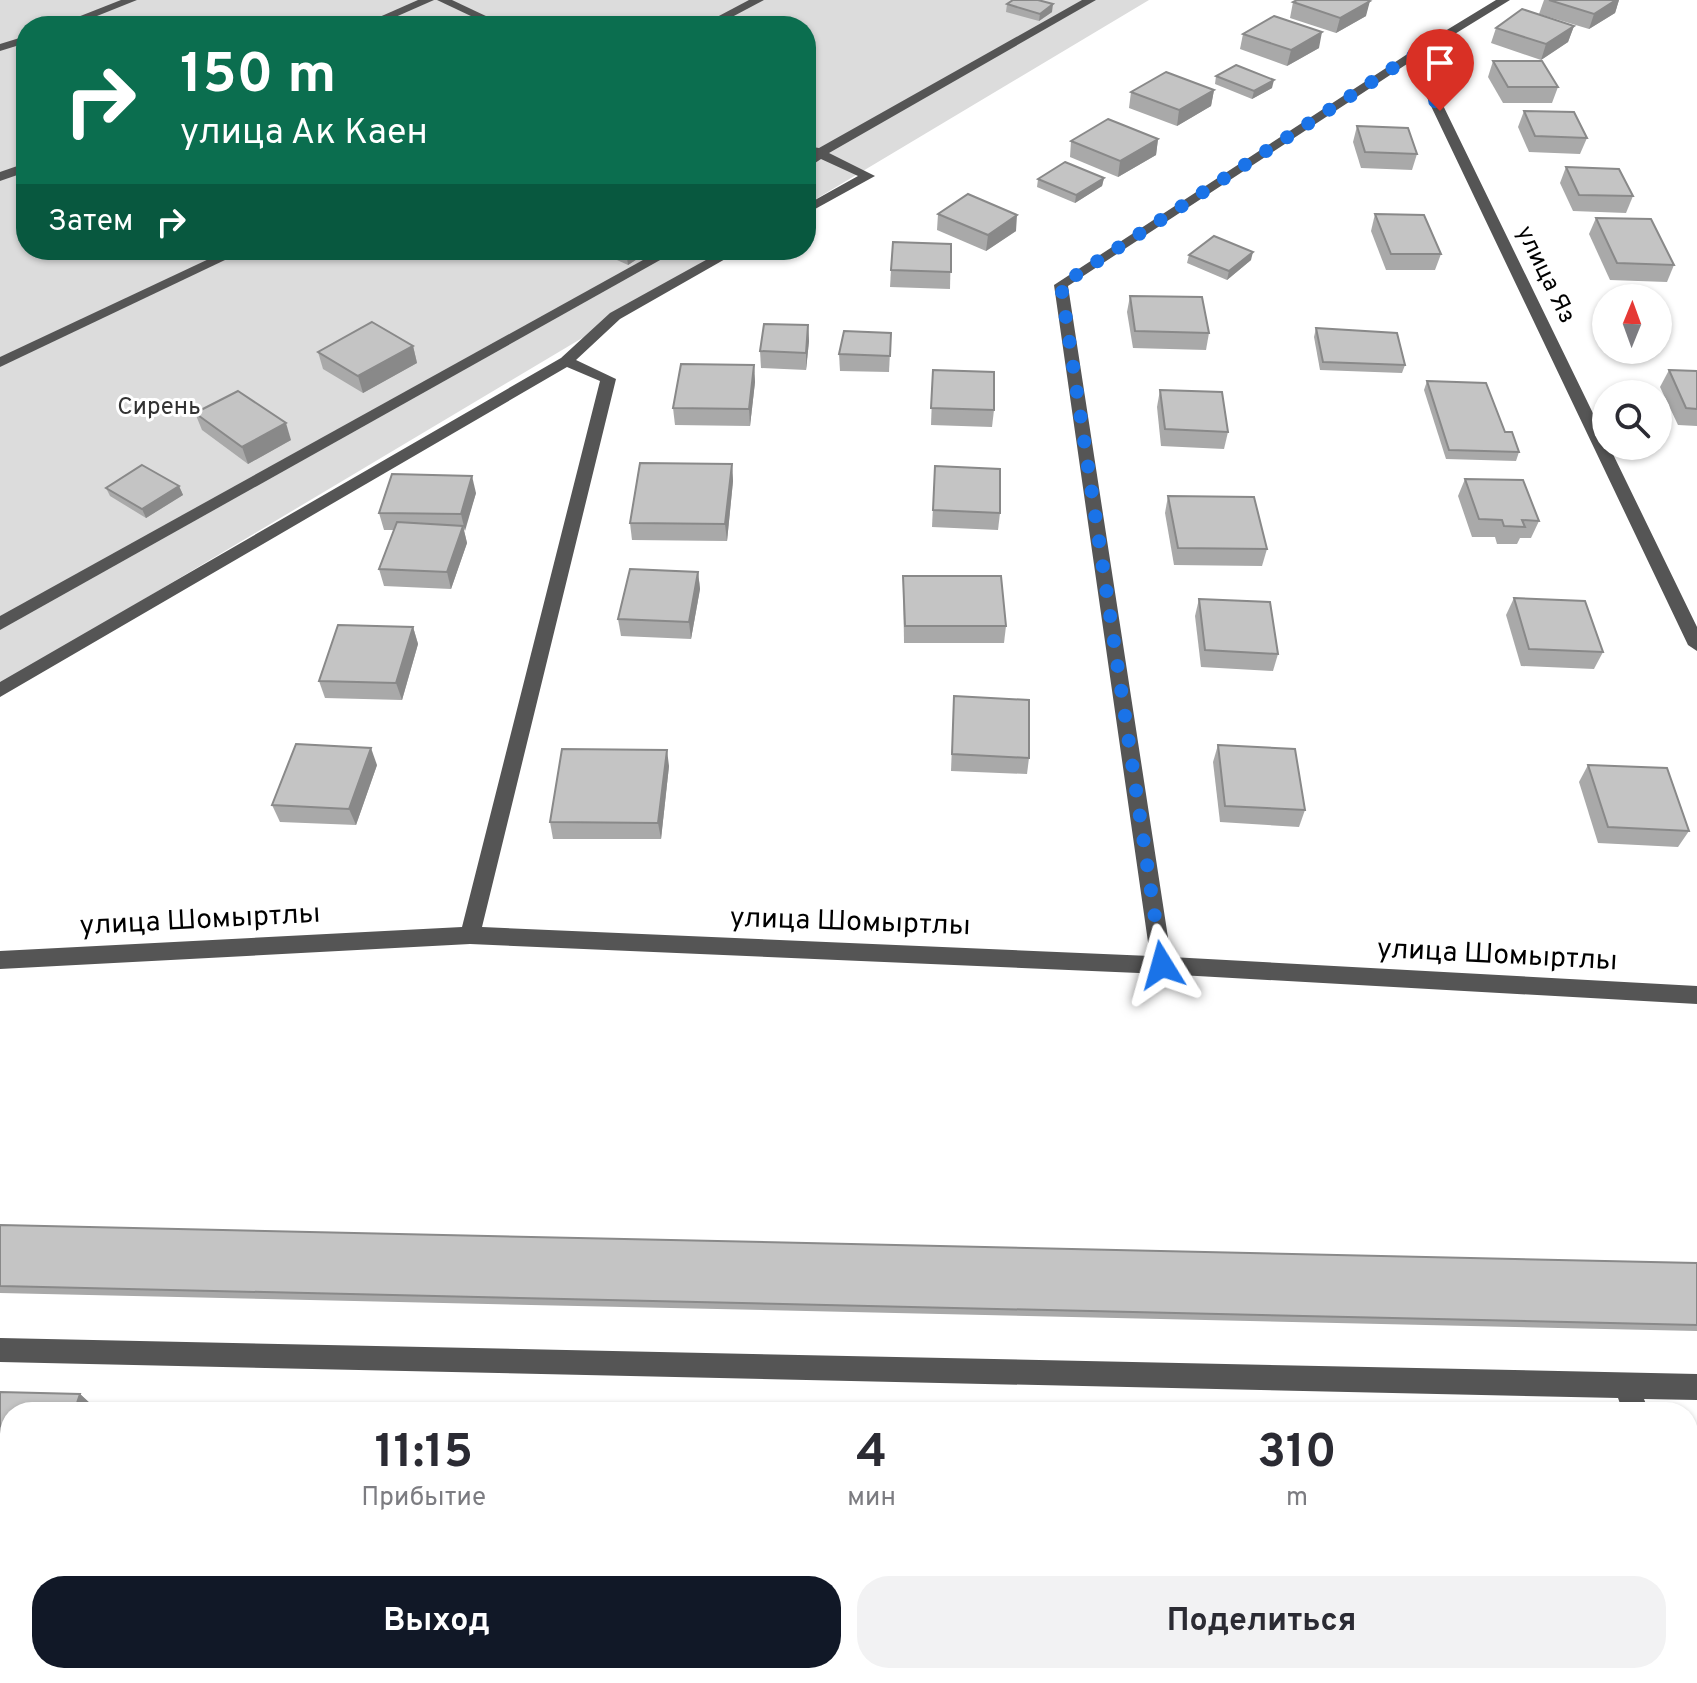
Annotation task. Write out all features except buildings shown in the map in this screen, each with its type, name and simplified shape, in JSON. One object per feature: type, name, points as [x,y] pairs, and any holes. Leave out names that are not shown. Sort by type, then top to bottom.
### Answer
[{"type":"street","points":[[88,16],[131,0]]},
{"type":"street","points":[[389,16],[428,0]]},
{"type":"street","points":[[443,0],[479,16]]},
{"type":"street","points":[[726,16],[758,0]]},
{"type":"street","points":[[816,156],[1090,0]]},
{"type":"street","points":[[1162,965],[1061,285],[1413,55],[1504,0]]},
{"type":"street","name":"улица Яз","points":[[1413,55],[1697,645]]},
{"type":"street","points":[[816,152],[868,176],[816,205]]},
{"type":"street","points":[[0,363],[218,260]]},
{"type":"street","points":[[0,624],[653,260]]},
{"type":"street","points":[[0,690],[566,361],[615,316],[716,260]]},
{"type":"street","points":[[470,935],[608,379],[566,361]]},
{"type":"street","name":"улица Шомыртлы","points":[[0,960],[470,935],[1162,965],[1697,995]]},
{"type":"street","points":[[0,1350],[1697,1387]]},
{"type":"street","points":[[1626,1385],[1632,1402]]},
{"type":"green space","name":"Сирень","points":[[0,0],[1149,0],[816,199],[816,16],[16,16],[16,260],[713,260],[0,685]]},
{"type":"route","points":[[1162,965],[1061,285],[1413,55],[1440,111]]}]
